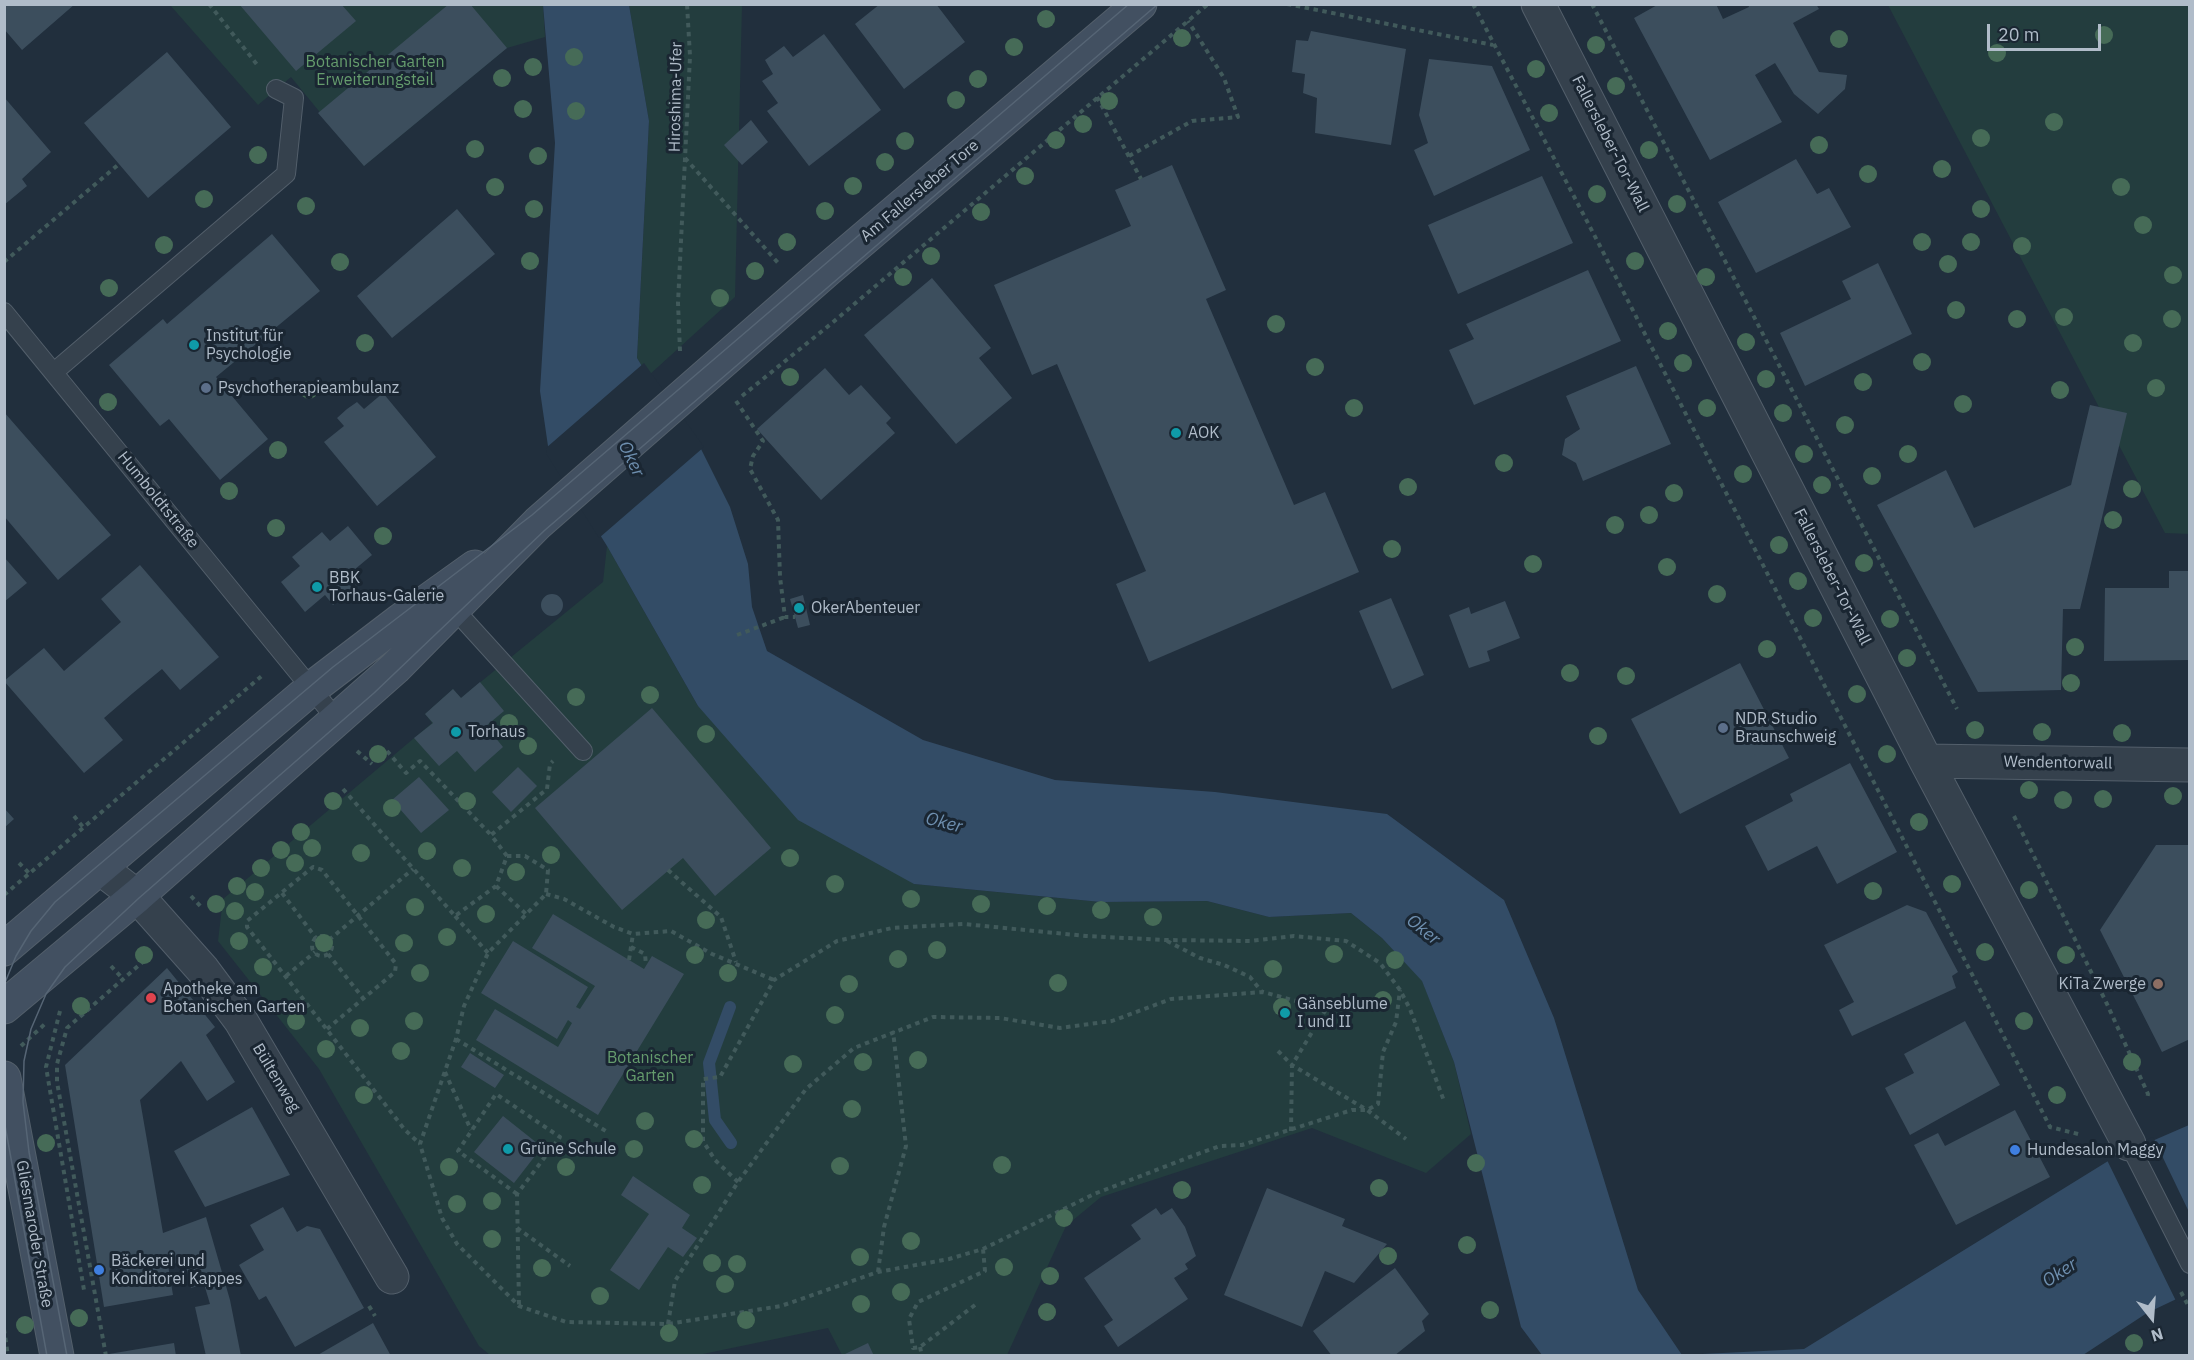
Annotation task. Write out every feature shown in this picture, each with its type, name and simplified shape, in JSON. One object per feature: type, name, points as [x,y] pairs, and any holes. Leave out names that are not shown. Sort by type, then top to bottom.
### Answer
[{"type":"main road","name":"Am Fallersleber Tore","points":[[538,523],[702,378],[1140,4]]},
{"type":"main road","points":[[4,949],[312,688],[401,620],[538,523]]},
{"type":"main road","points":[[4,1007],[137,896],[337,720],[455,610],[538,523]]},
{"type":"main road","name":"Gliesmaroder Straße","points":[[4,1078],[57,1356]]},
{"type":"street","name":"Fallersleber-Tor-Wall","points":[[1538,4],[1926,761],[2129,1146]]},
{"type":"street","name":"Wendentorwall","points":[[1926,761],[2190,765]]},
{"type":"street","name":"Bültenweg","points":[[100,868],[137,896],[203,970],[241,1021],[392,1277]]},
{"type":"lane","points":[[54,372],[286,174],[294,98],[276,89]]},
{"type":"lane","name":"Humboldtstraße","points":[[4,312],[337,720]]},
{"type":"lane","points":[[455,610],[579,747]]},
{"type":"lane","points":[[2129,1146],[2190,1264]]},
{"type":"path","points":[[209,4],[276,89]]},
{"type":"path","name":"Hiroshima-Ufer","points":[[687,4],[690,56],[685,158],[779,264]]},
{"type":"path","points":[[727,407],[832,323],[1208,4]]},
{"type":"path","points":[[1287,4],[1494,45]]},
{"type":"path","points":[[1473,4],[1600,246],[2050,1127],[2089,1136]]},
{"type":"path","points":[[1592,4],[1957,709]]},
{"type":"path","points":[[1129,156],[1192,121],[1238,117],[1224,78],[1188,21]]},
{"type":"path","points":[[1097,97],[1141,179]]},
{"type":"path","points":[[680,353],[678,303],[685,158]]},
{"type":"path","points":[[4,262],[119,165]]},
{"type":"path","points":[[736,401],[763,441],[753,456],[750,469],[778,520],[780,577],[785,617]]},
{"type":"path","points":[[737,635],[785,617],[795,617]]},
{"type":"path","points":[[491,835],[547,789],[550,764],[579,747]]},
{"type":"path","points":[[387,751],[406,772],[420,761],[491,835],[507,856]]},
{"type":"path","points":[[344,789],[488,953]]},
{"type":"path","points":[[2014,816],[2108,1004],[2148,1094],[2147,1105]]},
{"type":"path","points":[[4,894],[68,840]]},
{"type":"path","points":[[455,916],[496,886],[507,856]]},
{"type":"path","points":[[420,1144],[456,1039],[464,1006],[488,953],[546,894],[548,870],[525,856],[507,856]]},
{"type":"path","points":[[19,863],[29,873]]},
{"type":"path","points":[[327,1029],[395,972],[396,964],[322,870],[313,867],[247,921],[247,927],[405,1130],[420,1144],[442,1218],[457,1244],[519,1305],[566,1322],[668,1324],[781,1306],[878,1272],[949,1259],[983,1249],[1094,1194],[1195,1155],[1291,1131],[1352,1110],[1367,1110],[1378,1104],[1383,1052],[1396,1022],[1400,990]]},
{"type":"path","points":[[329,940],[413,869]]},
{"type":"path","points":[[668,870],[721,917],[736,963]]},
{"type":"path","points":[[496,886],[526,914]]},
{"type":"path","points":[[282,893],[316,938]]},
{"type":"path","points":[[546,894],[564,899],[614,927],[633,934],[671,931],[712,954],[774,980]]},
{"type":"path","points":[[738,1182],[715,1160],[703,1141],[703,1078],[720,1077],[774,980],[837,941],[892,928],[964,924],[1086,936],[1166,940],[1250,941],[1294,936],[1346,941],[1380,963],[1400,990],[1410,1009],[1444,1101]]},
{"type":"path","points":[[629,960],[633,934]]},
{"type":"path","points":[[325,937],[329,940],[332,945],[328,954],[322,956],[315,952],[313,943],[316,938],[325,937]]},
{"type":"path","points":[[1166,940],[1200,958],[1224,965],[1250,977],[1263,992]]},
{"type":"path","points":[[631,947],[645,954],[646,965]]},
{"type":"path","points":[[286,976],[315,952]]},
{"type":"path","points":[[106,1356],[57,1082],[57,1064],[67,1028],[153,953]]},
{"type":"path","points":[[328,954],[363,998]]},
{"type":"path","points":[[111,966],[123,979]]},
{"type":"path","points":[[668,1324],[675,1281],[738,1182],[806,1089],[854,1048],[933,1017],[999,1018],[1060,1028],[1113,1022],[1171,999],[1263,992],[1296,1001],[1300,1009]]},
{"type":"path","points":[[1291,1131],[1292,1065],[1328,1006]]},
{"type":"path","points":[[60,1011],[46,1067],[85,1295]]},
{"type":"path","points":[[878,1272],[884,1227],[906,1146],[893,1031]]},
{"type":"path","points":[[456,1039],[609,1133]]},
{"type":"path","points":[[1278,1051],[1292,1065],[1367,1110],[1407,1139]]},
{"type":"path","points":[[46,1067],[57,1064]]},
{"type":"path","points":[[445,1072],[471,1131]]},
{"type":"path","points":[[517,1194],[458,1151],[496,1094],[560,1137],[517,1194],[519,1305]]},
{"type":"path","points":[[516,1228],[570,1266]]},
{"type":"path","points":[[975,1305],[920,1347],[913,1348],[909,1319],[918,1302],[985,1271],[983,1249]]},
{"type":"path","points":[[4,1329],[8,1356]]},
{"type":"path","points":[[920,1347],[922,1356]]},
{"type":"green space","name":"Botanischer Garten Erweiterungsteil","points":[[170,5],[543,5],[545,37],[507,48],[364,166],[291,77],[258,105]]},
{"type":"green space","points":[[629,5],[742,5],[735,297],[648,376],[637,358],[649,121]]},
{"type":"green space","points":[[1888,5],[2189,5],[2189,534],[2165,533]]},
{"type":"green space","name":"Botanischer Garten","points":[[607,546],[698,706],[914,884],[1101,902],[1207,901],[1269,917],[1351,913],[1382,938],[1422,980],[1454,1062],[1471,1134],[1426,1173],[1312,1128],[1101,1197],[1066,1226],[1007,1355],[842,1355],[828,1328],[698,1355],[490,1355],[479,1346],[319,1069],[218,941],[223,899],[432,723],[425,714],[453,689],[461,698],[603,582]]},
{"type":"water","name":"Oker","points":[[543,5],[629,5],[649,121],[637,358],[695,437],[730,507],[748,564],[752,607],[767,651],[923,740],[1055,780],[1215,792],[1387,814],[1504,900],[1554,1018],[1638,1290],[1682,1355],[1542,1355],[1521,1327],[1454,1062],[1422,981],[1382,938],[1351,913],[1269,917],[1207,901],[1101,902],[914,884],[798,820],[698,706],[607,546],[549,453],[540,391],[555,143]]},
{"type":"water","name":"Oker","points":[[2189,1125],[2189,1293],[2147,1313],[2083,1355],[1682,1355],[1804,1349],[2113,1158]]},
{"type":"pier","points":[[644,363],[704,447],[599,538],[547,455],[546,448]]},
{"type":"pier","points":[[2153,1137],[2189,1212],[2190,1297],[2177,1303],[2106,1158]]},
{"type":"building","points":[[4,4],[75,4],[22,50],[4,29]]},
{"type":"building","points":[[239,4],[341,4],[356,21],[296,71]]},
{"type":"building","points":[[449,4],[470,4],[507,48],[364,166],[318,113]]},
{"type":"building","points":[[880,4],[936,4],[965,42],[904,89],[855,24]]},
{"type":"building","points":[[1659,4],[1716,4],[1723,19],[1749,7],[1748,4],[1816,4],[1819,9],[1793,23],[1819,72],[1847,75],[1845,89],[1818,114],[1794,94],[1775,63],[1755,75],[1782,122],[1710,160],[1634,18]]},
{"type":"building","points":[[1311,31],[1406,49],[1391,145],[1315,133],[1317,98],[1303,93],[1305,74],[1292,72],[1296,40],[1308,41]]},
{"type":"building","points":[[824,34],[881,110],[809,166],[767,111],[778,103],[762,81],[773,74],[765,60],[784,46],[793,57]]},
{"type":"building","points":[[167,52],[231,127],[148,198],[84,123]]},
{"type":"building","points":[[1429,59],[1492,66],[1530,150],[1434,196],[1414,150],[1428,143],[1419,115]]},
{"type":"building","points":[[4,97],[51,152],[22,179],[27,186],[4,205]]},
{"type":"building","points":[[751,120],[768,142],[742,165],[724,145]]},
{"type":"building","points":[[1796,159],[1817,194],[1829,188],[1851,227],[1756,273],[1718,202]]},
{"type":"building","name":"AOK","points":[[1172,165],[1226,290],[1206,299],[1294,505],[1325,492],[1359,572],[1149,662],[1116,584],[1146,571],[1057,364],[1032,375],[994,285],[1131,226],[1115,190]]},
{"type":"building","points":[[1542,176],[1573,243],[1458,294],[1428,225]]},
{"type":"building","points":[[457,209],[495,254],[392,338],[357,296]]},
{"type":"building","name":"Institut für Psychologie","points":[[272,234],[320,291],[216,377],[268,439],[220,480],[169,419],[160,426],[109,365],[163,319],[167,324]]},
{"type":"building","points":[[1878,263],[1912,334],[1805,386],[1780,333],[1851,299],[1842,281]]},
{"type":"building","points":[[1588,270],[1621,341],[1474,405],[1449,350],[1474,339],[1466,324]]},
{"type":"building","points":[[932,278],[991,348],[979,358],[1012,398],[956,444],[864,335]]},
{"type":"building","points":[[1636,366],[1671,444],[1583,481],[1576,463],[1562,455],[1565,439],[1580,429],[1566,396]]},
{"type":"building","points":[[825,368],[849,395],[861,385],[891,418],[886,423],[895,433],[821,500],[757,429]]},
{"type":"building","points":[[383,393],[436,457],[377,506],[324,442],[344,426],[337,418],[347,409],[357,402],[364,409]]},
{"type":"building","points":[[2090,405],[2127,413],[2080,609],[2063,609],[2061,690],[1978,692],[1877,505],[1946,470],[1974,528],[2071,485]]},
{"type":"building","points":[[4,412],[111,535],[58,580],[4,516]]},
{"type":"building","points":[[348,526],[372,555],[354,570],[362,581],[333,605],[325,595],[305,612],[281,582],[300,566],[292,557],[322,532],[330,541]]},
{"type":"building","points":[[4,557],[27,583],[4,602]]},
{"type":"building","points":[[140,565],[219,657],[180,690],[162,669],[133,693],[104,718],[123,740],[84,773],[4,681],[44,648],[64,671],[121,622],[101,599]]},
{"type":"building","points":[[2169,571],[2190,571],[2190,660],[2104,661],[2105,588],[2169,588]]},
{"type":"building","points":[[552,594],[560,597],[563,605],[560,613],[552,616],[544,613],[541,605],[544,597]]},
{"type":"building","name":"OkerAbenteuer","points":[[803,595],[810,625],[798,628],[790,599]]},
{"type":"building","points":[[1391,598],[1424,675],[1392,689],[1359,611]]},
{"type":"building","points":[[1505,601],[1520,638],[1487,651],[1490,661],[1469,668],[1449,615],[1469,607],[1471,614]]},
{"type":"building","points":[[1740,663],[1789,758],[1680,814],[1631,719]]},
{"type":"building","name":"Torhaus","points":[[480,682],[504,711],[486,726],[503,747],[475,772],[457,751],[439,766],[414,738],[433,723],[425,714],[453,689],[461,698]]},
{"type":"building","points":[[652,708],[771,848],[715,896],[683,858],[622,910],[535,808]]},
{"type":"building","points":[[1850,763],[1897,852],[1837,884],[1817,846],[1768,871],[1745,826],[1793,801],[1790,794]]},
{"type":"building","points":[[518,767],[537,786],[511,812],[492,792]]},
{"type":"building","points":[[419,777],[449,810],[421,833],[392,800]]},
{"type":"building","points":[[4,808],[14,819],[4,828]]},
{"type":"building","name":"KiTa Zwerge","points":[[2156,845],[2190,845],[2190,1039],[2162,1052],[2100,930]]},
{"type":"building","points":[[1907,905],[1926,912],[1958,972],[1952,976],[1956,988],[1852,1036],[1839,1010],[1854,1002],[1824,945]]},
{"type":"building","points":[[553,914],[644,969],[652,956],[684,974],[598,1115],[476,1040],[495,1009],[558,1047],[572,1023],[568,1020],[557,1039],[481,993],[513,941],[588,987],[576,1007],[580,1009],[595,986],[532,948]]},
{"type":"building","points":[[167,968],[215,1027],[206,1035],[235,1082],[207,1101],[181,1061],[140,1100],[163,1233],[206,1217],[230,1300],[241,1356],[206,1356],[195,1307],[210,1304],[204,1284],[191,1288],[185,1261],[168,1265],[173,1295],[104,1307],[65,1065]]},
{"type":"building","points":[[1965,1021],[2000,1085],[1910,1135],[1885,1088],[1914,1073],[1904,1054]]},
{"type":"building","points":[[470,1053],[504,1075],[495,1088],[461,1067]]},
{"type":"building","points":[[252,1107],[290,1175],[205,1207],[174,1151]]},
{"type":"building","points":[[2015,1110],[2050,1177],[1956,1225],[1914,1145],[1938,1133],[1945,1146]]},
{"type":"building","name":"Grüne Schule","points":[[503,1116],[542,1147],[514,1183],[474,1152]]},
{"type":"building","points":[[633,1176],[690,1215],[682,1228],[697,1238],[683,1257],[668,1247],[639,1290],[610,1270],[649,1214],[621,1195]]},
{"type":"building","points":[[1267,1188],[1345,1219],[1342,1226],[1387,1244],[1354,1283],[1325,1271],[1302,1327],[1224,1295]]},
{"type":"building","points":[[283,1207],[297,1232],[307,1226],[320,1229],[364,1308],[295,1347],[266,1296],[259,1300],[239,1265],[264,1250],[250,1225]]},
{"type":"building","points":[[1156,1208],[1161,1215],[1172,1208],[1185,1227],[1196,1256],[1185,1264],[1188,1269],[1174,1278],[1188,1299],[1118,1347],[1104,1326],[1113,1320],[1084,1278],[1141,1239],[1131,1225]]},
{"type":"building","points":[[1395,1268],[1429,1314],[1422,1321],[1425,1331],[1394,1356],[1332,1356],[1313,1331]]},
{"type":"building","points":[[373,1323],[391,1356],[316,1356]]},
{"type":"building","points":[[174,1343],[176,1356],[109,1356],[109,1354]]},
{"type":"building","points":[[868,1343],[874,1356],[846,1356],[845,1354]]},
{"type":"waterway","points":[[730,1007],[709,1063],[715,1120],[731,1143]]},
{"type":"tram line","points":[[4,985],[16,956],[31,931],[55,902],[333,667],[532,515],[1129,4]]},
{"type":"tram line","points":[[67,1356],[29,1152],[23,1102],[24,1061],[31,1029],[46,994],[65,967],[139,898],[374,693],[545,530],[1158,4]]},
{"type":"tram line","points":[[4,1120],[47,1356]]},
{"type":"place","name":"Institut für Psychologie","points":[[194,345]]},
{"type":"place","name":"Psychotherapieambulanz","points":[[206,388]]},
{"type":"place","name":"AOK","points":[[1176,433]]},
{"type":"place","name":"BBK Torhaus-Galerie","points":[[317,587]]},
{"type":"place","name":"OkerAbenteuer","points":[[799,608]]},
{"type":"place","name":"NDR Studio Braunschweig","points":[[1723,728]]},
{"type":"place","name":"Torhaus","points":[[456,732]]},
{"type":"place","name":"KiTa Zwerge","points":[[2158,984]]},
{"type":"place","name":"Apotheke am Botanischen Garten","points":[[151,998]]},
{"type":"place","name":"Gänseblume I und II","points":[[1285,1013]]},
{"type":"place","name":"Grüne Schule","points":[[508,1149]]},
{"type":"place","name":"Hundesalon Maggy","points":[[2015,1150]]},
{"type":"place","name":"Bäckerei und Konditorei Kappes","points":[[99,1270]]}]
